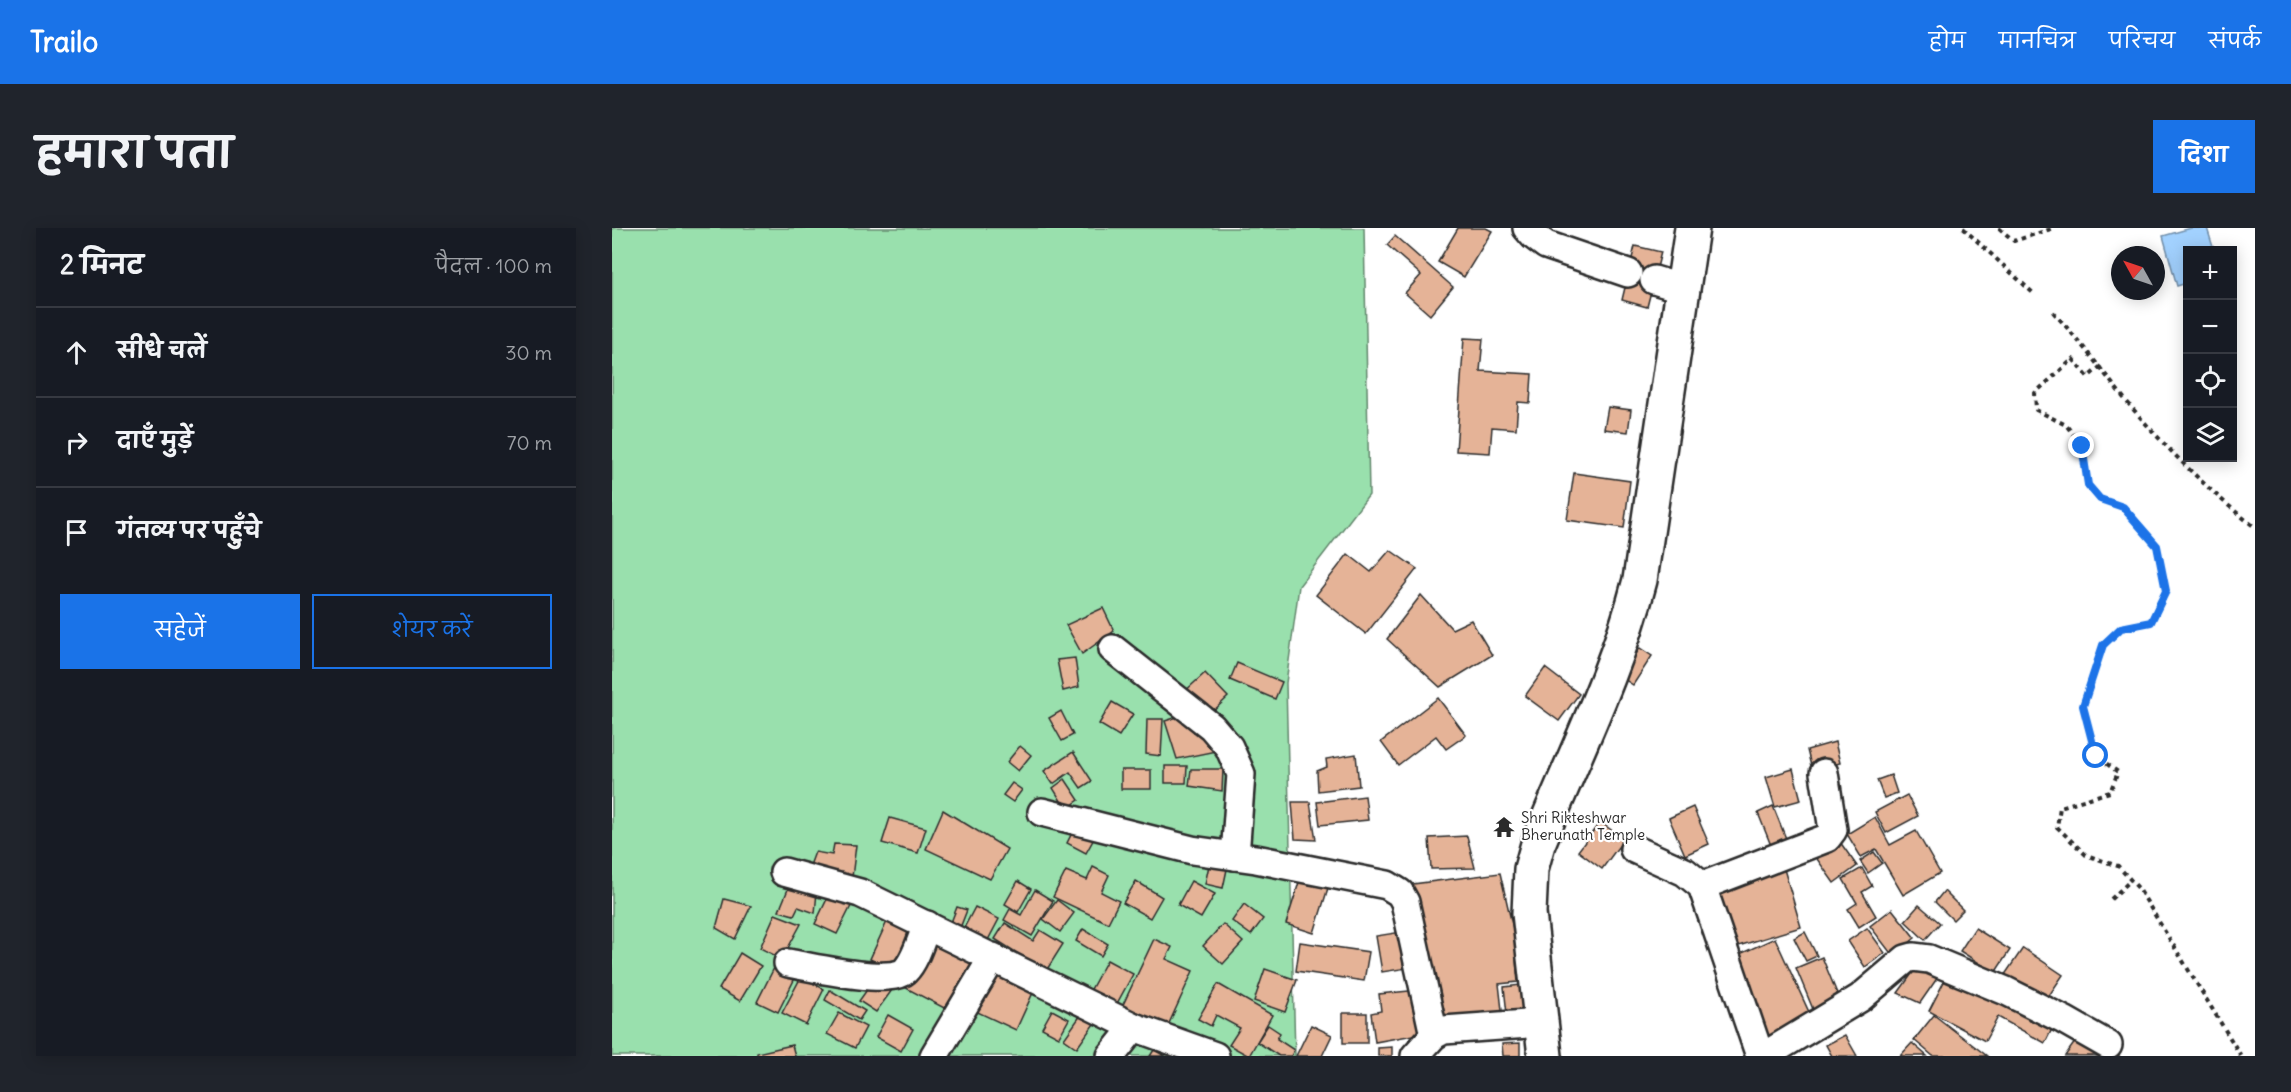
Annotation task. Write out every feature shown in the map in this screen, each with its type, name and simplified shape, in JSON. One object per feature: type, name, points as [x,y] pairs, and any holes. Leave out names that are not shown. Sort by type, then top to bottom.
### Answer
[{"type":"main road","points":[[1545,1056],[1529,913],[1531,869],[1538,844],[1601,693],[1638,588],[1644,558],[1655,281],[1692,228]]},
{"type":"street","points":[[1527,228],[1546,245],[1655,281]]},
{"type":"street","points":[[1113,649],[1212,727],[1228,747],[1241,774],[1235,856]]},
{"type":"street","points":[[1701,886],[1827,838],[1833,830],[1824,773]]},
{"type":"street","points":[[1042,812],[1192,850],[1387,885],[1400,893],[1405,902],[1434,1035]]},
{"type":"street","points":[[1634,849],[1685,873],[1701,886],[1762,1056],[1860,998],[1906,959],[1913,957],[1929,959],[2006,991],[2064,1020],[2108,1046]]},
{"type":"street","points":[[784,872],[860,893],[1134,1027],[1215,1056]]},
{"type":"street","points":[[788,963],[880,977],[898,975],[910,963],[927,925]]},
{"type":"street","points":[[934,1056],[993,957]]},
{"type":"street","points":[[1415,1056],[1434,1035],[1444,1030],[1542,1023]]},
{"type":"street","points":[[1111,1056],[1134,1027]]},
{"type":"path","points":[[1963,228],[2033,292]]},
{"type":"path","points":[[1999,228],[2014,241],[2054,228]]},
{"type":"path","points":[[2053,312],[2101,366],[2146,423],[2210,489],[2255,527]]},
{"type":"path","points":[[2101,366],[2088,377],[2073,359],[2035,393],[2036,410],[2066,425],[2082,446],[2088,485],[2100,499],[2123,507],[2157,546],[2166,591],[2151,622],[2121,628],[2103,645],[2083,706],[2096,756],[2118,772],[2109,792],[2060,807],[2057,827],[2086,855],[2118,866],[2139,889],[2241,1056]]},
{"type":"path","points":[[2111,899],[2131,880]]},
{"type":"green space","points":[[612,228],[1364,228],[1369,495],[1299,586],[1286,683],[1295,1056],[612,1056]]},
{"type":"water","points":[[2191,228],[2207,228],[2213,246],[2183,246],[2183,284],[2177,286],[2163,236]]},
{"type":"building","points":[[1458,228],[1486,228],[1492,231],[1464,277],[1438,262]]},
{"type":"building","points":[[1395,236],[1453,287],[1430,315],[1405,293],[1421,275],[1387,245]]},
{"type":"building","points":[[1635,246],[1661,252],[1647,307],[1622,300]]},
{"type":"building","points":[[1464,338],[1483,339],[1480,371],[1532,374],[1530,403],[1518,402],[1516,429],[1492,427],[1490,453],[1456,451]]},
{"type":"building","points":[[1608,407],[1631,410],[1628,432],[1604,429]]},
{"type":"building","points":[[1574,473],[1630,481],[1624,528],[1567,520]]},
{"type":"building","points":[[1390,550],[1417,569],[1366,634],[1316,595],[1348,554],[1371,572]]},
{"type":"building","points":[[1421,595],[1452,629],[1471,620],[1492,655],[1440,687],[1387,639]]},
{"type":"building","points":[[1103,608],[1114,631],[1082,654],[1066,625]]},
{"type":"building","points":[[1640,648],[1652,656],[1633,685],[1621,677]]},
{"type":"building","points":[[1075,658],[1079,687],[1063,691],[1057,660]]},
{"type":"building","points":[[1237,663],[1282,682],[1275,699],[1230,680]]},
{"type":"building","points":[[1545,668],[1579,694],[1559,721],[1525,696]]},
{"type":"building","points":[[1205,673],[1228,697],[1206,718],[1183,693]]},
{"type":"building","points":[[1438,698],[1466,735],[1446,749],[1436,736],[1398,765],[1381,742]]},
{"type":"building","points":[[1112,702],[1133,714],[1119,736],[1099,724]]},
{"type":"building","points":[[1061,711],[1073,735],[1062,741],[1049,718]]},
{"type":"building","points":[[1187,714],[1194,732],[1207,729],[1216,751],[1177,759],[1165,721]]},
{"type":"building","points":[[1147,719],[1163,719],[1161,756],[1146,754]]},
{"type":"building","points":[[1835,742],[1840,763],[1812,770],[1807,750]]},
{"type":"building","points":[[1020,746],[1031,755],[1018,771],[1007,762]]},
{"type":"building","points":[[1073,752],[1092,781],[1081,788],[1070,772],[1053,784],[1044,771]]},
{"type":"building","points":[[1356,754],[1359,786],[1318,791],[1317,771],[1327,767],[1326,759]]},
{"type":"building","points":[[1165,766],[1187,766],[1186,783],[1165,783]]},
{"type":"building","points":[[1191,769],[1223,769],[1222,791],[1189,786]]},
{"type":"building","points":[[1793,769],[1801,800],[1775,807],[1766,777]]},
{"type":"building","points":[[1121,770],[1151,770],[1151,789],[1121,789]]},
{"type":"building","points":[[1891,775],[1897,793],[1884,798],[1877,780]]},
{"type":"building","points":[[1065,779],[1079,800],[1066,809],[1053,788]]},
{"type":"building","points":[[1012,783],[1022,790],[1013,802],[1003,795]]},
{"type":"building","points":[[1907,795],[1918,816],[1886,833],[1875,812]]},
{"type":"building","points":[[1365,796],[1368,820],[1320,825],[1317,802]]},
{"type":"building","points":[[1292,802],[1310,802],[1316,840],[1295,839]]},
{"type":"building","points":[[1773,806],[1789,846],[1774,853],[1758,813]]},
{"type":"building","points":[[1693,807],[1709,844],[1685,855],[1669,818]]},
{"type":"building","points":[[943,810],[1007,849],[990,879],[926,849]]},
{"type":"building","points":[[1875,817],[1890,845],[1916,831],[1940,873],[1903,895],[1876,849],[1861,857],[1847,834]]},
{"type":"building","points":[[890,818],[926,828],[918,853],[882,843]]},
{"type":"building","points":[[1600,822],[1624,839],[1602,869],[1578,851]]},
{"type":"building","points":[[1077,823],[1097,833],[1086,853],[1067,843]]},
{"type":"building","points":[[1467,836],[1475,868],[1431,869],[1429,838]]},
{"type":"building","points":[[1840,842],[1857,866],[1834,883],[1817,859]]},
{"type":"building","points":[[834,844],[856,845],[851,885],[808,871],[815,852],[832,855]]},
{"type":"building","points":[[1874,852],[1882,863],[1868,873],[1860,861]]},
{"type":"building","points":[[1211,856],[1229,860],[1223,888],[1205,884]]},
{"type":"building","points":[[1093,867],[1109,875],[1101,892],[1119,901],[1108,923],[1053,897],[1066,871],[1087,880]]},
{"type":"building","points":[[1862,868],[1872,886],[1862,892],[1876,916],[1859,927],[1848,909],[1857,903],[1843,879]]},
{"type":"building","points":[[1784,869],[1801,927],[1735,947],[1718,889]]},
{"type":"building","points":[[1500,873],[1520,959],[1516,960],[1518,982],[1499,984],[1503,1019],[1439,1021],[1405,885]]},
{"type":"building","points":[[1300,879],[1328,888],[1314,933],[1286,924]]},
{"type":"building","points":[[1018,881],[1031,889],[1018,912],[1005,904]]},
{"type":"building","points":[[1136,881],[1162,897],[1150,918],[1123,903]]},
{"type":"building","points":[[1191,881],[1215,894],[1201,918],[1178,905]]},
{"type":"building","points":[[791,882],[817,892],[815,913],[798,907],[794,915],[779,911]]},
{"type":"building","points":[[1035,890],[1053,901],[1032,936],[1004,920],[1010,909],[1021,915]]},
{"type":"building","points":[[1944,891],[1963,910],[1953,920],[1935,902]]},
{"type":"building","points":[[829,895],[853,902],[837,934],[815,924]]},
{"type":"building","points":[[724,899],[751,906],[735,939],[716,928]]},
{"type":"building","points":[[1057,900],[1074,913],[1060,932],[1043,919]]},
{"type":"building","points":[[1244,904],[1263,919],[1251,935],[1232,921]]},
{"type":"building","points":[[1919,905],[1940,923],[1925,940],[1905,921]]},
{"type":"building","points":[[957,907],[967,910],[960,928],[950,925]]},
{"type":"building","points":[[975,907],[999,919],[988,940],[964,928]]},
{"type":"building","points":[[1892,909],[1915,938],[1893,956],[1870,926]]},
{"type":"building","points":[[775,914],[801,924],[782,959],[760,948]]},
{"type":"building","points":[[890,915],[915,926],[895,971],[870,959]]},
{"type":"building","points":[[1005,923],[1033,941],[1040,930],[1063,944],[1046,971],[995,939]]},
{"type":"building","points":[[1223,924],[1243,942],[1223,964],[1203,946]]},
{"type":"building","points":[[1867,928],[1885,953],[1865,967],[1848,941]]},
{"type":"building","points":[[1975,928],[2010,950],[1995,973],[1960,951]]},
{"type":"building","points":[[1083,929],[1108,944],[1101,956],[1076,941]]},
{"type":"building","points":[[1408,931],[1414,967],[1382,972],[1376,936]]},
{"type":"building","points":[[1805,932],[1817,956],[1806,961],[1794,938]]},
{"type":"building","points":[[934,933],[977,955],[948,1010],[906,988]]},
{"type":"building","points":[[1775,938],[1814,1023],[1770,1043],[1731,958]]},
{"type":"building","points":[[1154,939],[1172,947],[1166,959],[1193,971],[1166,1030],[1121,1009]]},
{"type":"building","points":[[1300,942],[1369,952],[1364,981],[1296,971]]},
{"type":"building","points":[[2023,948],[2063,975],[2044,1003],[2004,976]]},
{"type":"building","points":[[740,953],[761,966],[740,1001],[719,989]]},
{"type":"building","points":[[1822,957],[1841,1003],[1815,1014],[1796,968]]},
{"type":"building","points":[[1107,960],[1133,974],[1115,1007],[1089,993]]},
{"type":"building","points":[[992,965],[1036,986],[1016,1030],[971,1009]]},
{"type":"building","points":[[774,968],[795,978],[778,1012],[757,1002]]},
{"type":"building","points":[[1916,968],[1938,977],[1920,1003],[1898,993]]},
{"type":"building","points":[[1265,969],[1297,980],[1285,1012],[1254,1001]]},
{"type":"building","points":[[1950,970],[2054,1025],[2045,1043],[1998,1017],[1985,1041],[1929,1011]]},
{"type":"building","points":[[801,977],[824,989],[806,1025],[782,1013]]},
{"type":"building","points":[[874,980],[892,990],[876,1012],[859,1001]]},
{"type":"building","points":[[1218,984],[1272,1015],[1249,1056],[1229,1045],[1240,1028],[1216,1015],[1211,1026],[1198,1019]]},
{"type":"building","points":[[1521,985],[1523,1013],[1507,1014],[1504,987]]},
{"type":"building","points":[[830,990],[865,1011],[859,1020],[825,1000]]},
{"type":"building","points":[[1419,990],[1425,1033],[1375,1042],[1371,1013],[1381,1011],[1379,994]]},
{"type":"building","points":[[1052,1010],[1069,1019],[1059,1037],[1042,1028]]},
{"type":"building","points":[[1083,1012],[1096,1021],[1077,1048],[1064,1039]]},
{"type":"building","points":[[839,1013],[866,1027],[855,1048],[827,1034]]},
{"type":"building","points":[[1343,1013],[1367,1013],[1367,1043],[1343,1043]]},
{"type":"building","points":[[888,1015],[913,1029],[901,1051],[876,1037]]},
{"type":"building","points":[[1934,1015],[1987,1056],[1933,1056],[1914,1040]]},
{"type":"building","points":[[1268,1025],[1280,1033],[1277,1039],[1294,1050],[1291,1056],[1279,1056],[1257,1042]]},
{"type":"building","points":[[1311,1025],[1332,1035],[1322,1056],[1296,1056]]},
{"type":"building","points":[[1845,1035],[1857,1056],[1832,1056],[1826,1045]]},
{"type":"building","points":[[2080,1035],[2105,1056],[2065,1056]]},
{"type":"building","points":[[1520,1043],[1520,1056],[1503,1056],[1502,1044]]},
{"type":"building","points":[[1912,1043],[1927,1056],[1900,1056]]},
{"type":"building","points":[[792,1045],[795,1056],[757,1056],[757,1053]]},
{"type":"building","points":[[1392,1047],[1392,1056],[1378,1056],[1378,1048]]},
{"type":"building","points":[[1154,1050],[1165,1056],[1150,1056]]},
{"type":"place","name":"Shri Rikteshwar Bherunath Temple","points":[[1504,827]]},
{"type":"route","points":[[2082,446],[2088,485],[2100,499],[2123,507],[2157,546],[2166,591],[2151,622],[2121,628],[2103,645],[2083,706],[2096,756]]}]
